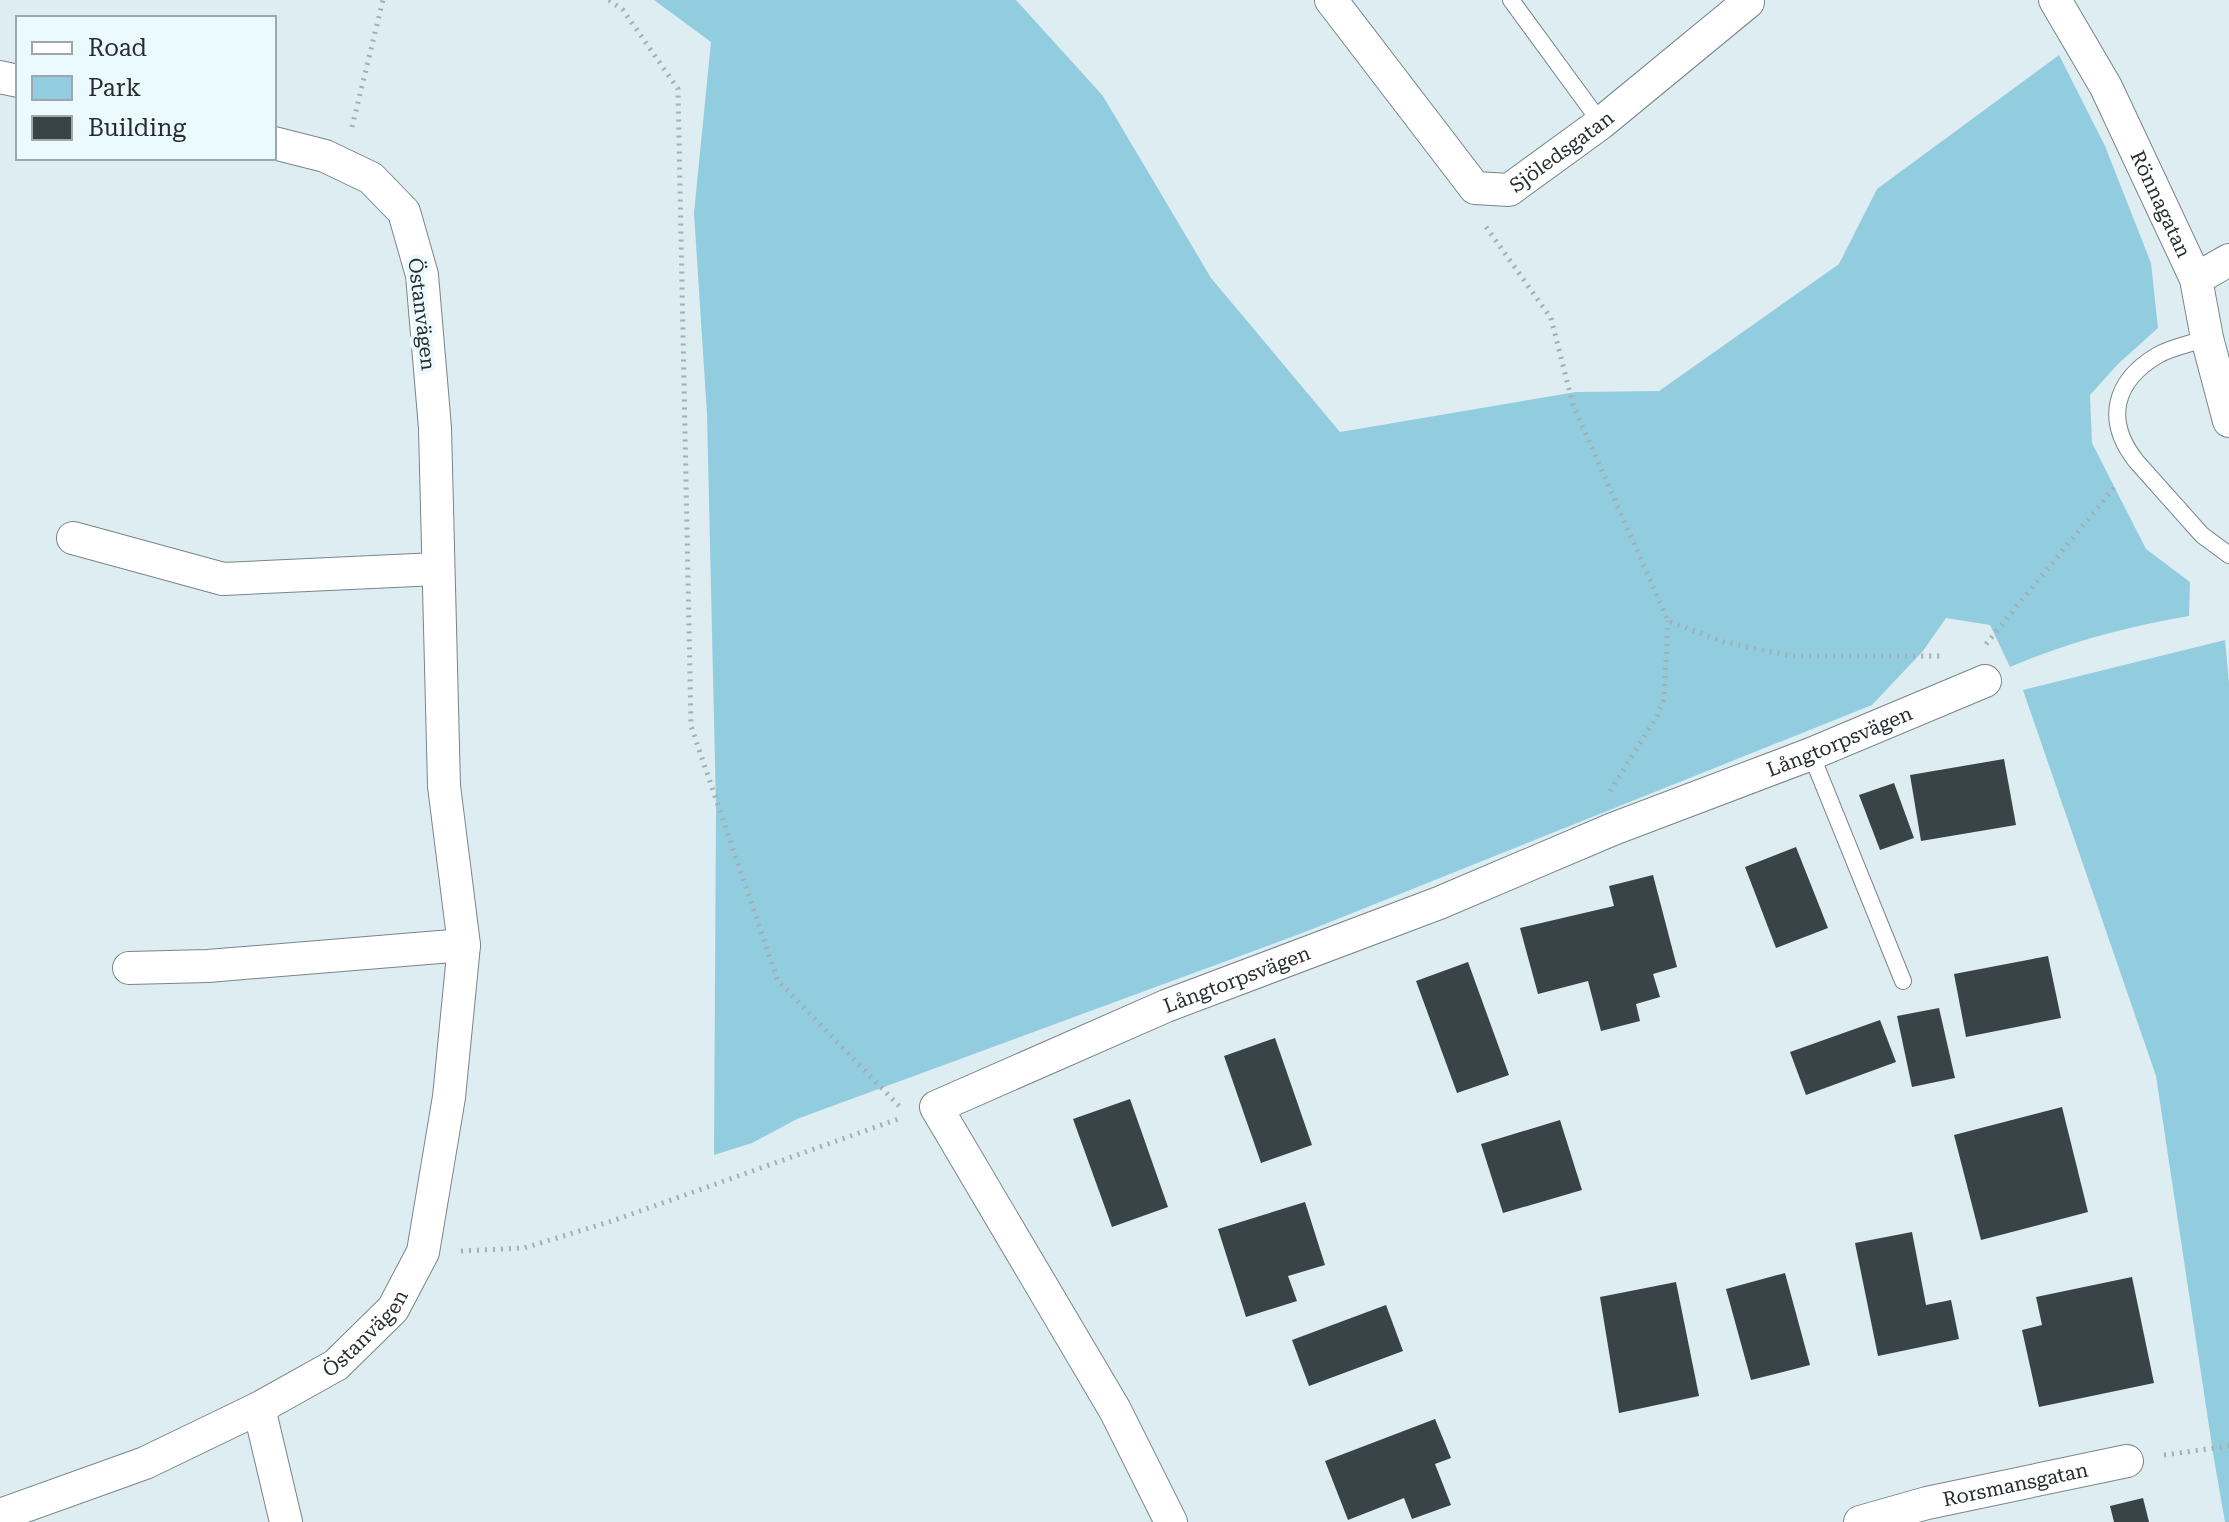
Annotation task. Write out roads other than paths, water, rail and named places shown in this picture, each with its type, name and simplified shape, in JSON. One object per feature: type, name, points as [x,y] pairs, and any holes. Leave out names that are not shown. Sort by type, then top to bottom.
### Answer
[{"type":"street","name":"Sjöledsgatan","points":[[1331,0],[1475,188],[1492,190],[1509,190],[1601,123],[1748,1]]},
{"type":"street","name":"Rönnagatan","points":[[2055,0],[2106,87],[2196,279],[2207,338],[2229,421]]},
{"type":"street","name":"Östanvägen","points":[[0,1515],[145,1463],[259,1408],[336,1365],[393,1309],[423,1252],[449,1097],[464,945],[444,786],[435,428],[422,275],[404,212],[371,178],[343,165],[276,144]]},
{"type":"street","points":[[2196,279],[2229,260]]},
{"type":"street","points":[[73,538],[223,579],[437,569]]},
{"type":"street","name":"Långtorpsvägen","points":[[1171,1522],[1115,1410],[936,1107],[1166,1006],[1439,903],[1613,829],[1811,754],[1980,669]]},
{"type":"street","points":[[129,968],[208,966],[464,945]]},
{"type":"street","points":[[259,1408],[286,1522]]},
{"type":"street","name":"Rorsmansgatan","points":[[1860,1522],[1927,1503],[2127,1461]]},
{"type":"lane","points":[[1511,0],[1601,123]]},
{"type":"lane","points":[[2207,338],[2158,355],[2125,383],[2115,416],[2126,448],[2136,461],[2202,535],[2229,555]]},
{"type":"lane","points":[[1811,754],[1903,981]]}]
